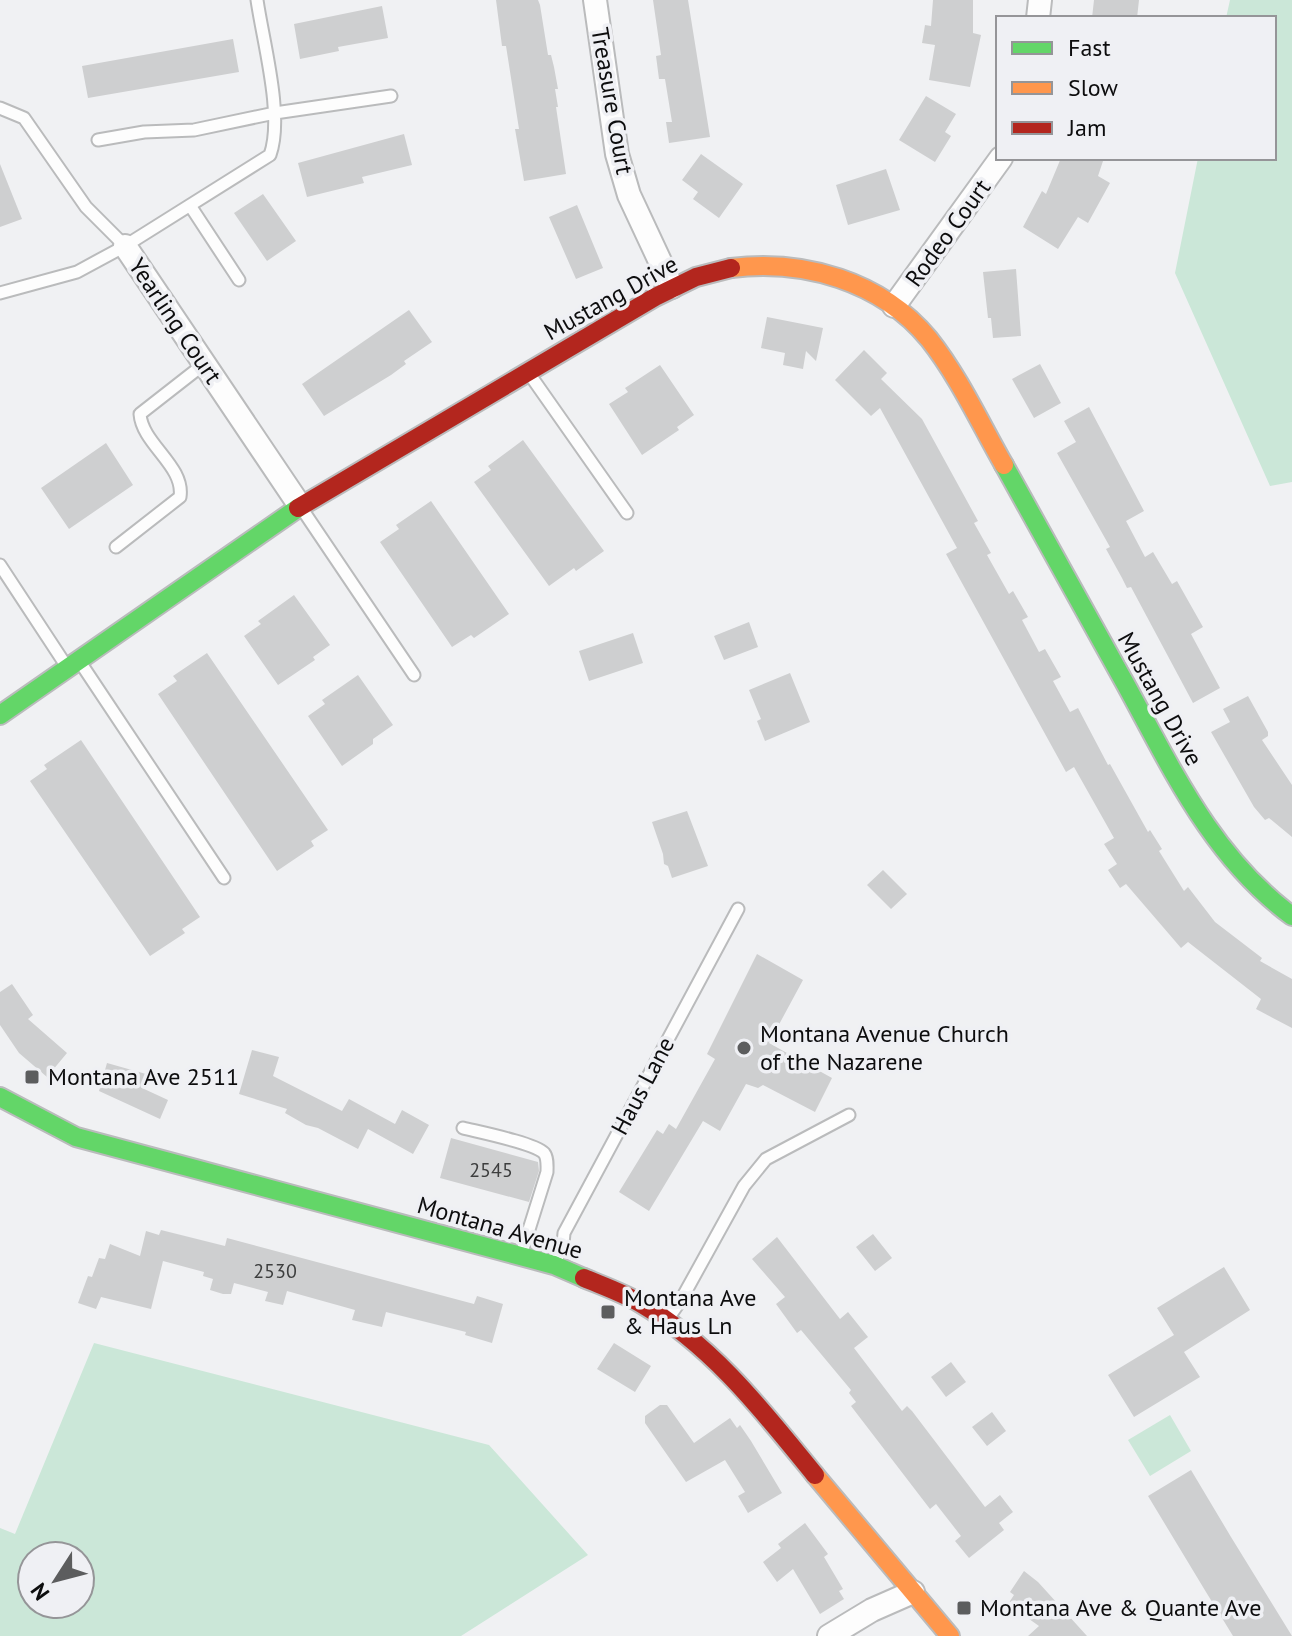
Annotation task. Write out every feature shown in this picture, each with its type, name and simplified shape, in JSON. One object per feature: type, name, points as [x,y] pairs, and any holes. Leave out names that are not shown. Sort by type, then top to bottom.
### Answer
[{"type":"street","name":"Treasure Court","points":[[595,0],[617,154],[629,195],[672,287]]},
{"type":"street","name":"Rodeo Court","points":[[894,306],[1000,160]]},
{"type":"street","name":"Yearling Court","points":[[125,246],[300,506]]},
{"type":"street","name":"Mustang Drive","points":[[0,715],[300,506],[672,287],[735,267],[768,265],[802,268],[834,275],[866,289],[894,306],[935,347],[956,379],[1199,817],[1224,852],[1253,884],[1292,916]]},
{"type":"street","name":"Montana Avenue","points":[[0,1097],[76,1137],[554,1265],[640,1303],[705,1349],[735,1378],[950,1636]]},
{"type":"street","points":[[829,1636],[872,1610],[913,1592]]},
{"type":"lane","points":[[0,108],[24,118],[86,207],[125,246],[270,155],[276,140],[275,113],[257,0]]},
{"type":"lane","points":[[98,140],[144,132],[194,130],[275,113],[391,96]]},
{"type":"lane","points":[[191,207],[239,280]]},
{"type":"lane","name":"Yearling Court","points":[[0,293],[77,272],[125,246]]},
{"type":"lane","points":[[116,547],[180,497],[181,489],[174,473],[141,425],[140,414],[204,364]]},
{"type":"lane","points":[[528,372],[627,513]]},
{"type":"lane","points":[[300,506],[414,675]]},
{"type":"lane","points":[[0,565],[224,878]]},
{"type":"lane","name":"Haus Lane","points":[[554,1265],[564,1233],[738,909]]},
{"type":"lane","points":[[667,1320],[744,1186],[766,1159],[849,1115]]},
{"type":"lane","points":[[463,1128],[534,1147],[544,1153],[547,1172],[520,1256]]},
{"type":"green space","points":[[1230,0],[1292,0],[1292,482],[1270,486],[1175,273],[1198,160],[1276,160],[1276,16],[1226,16]]},
{"type":"green space","points":[[94,1343],[489,1445],[588,1555],[461,1636],[0,1636],[0,1528],[15,1534]]},
{"type":"green space","points":[[1170,1415],[1191,1451],[1150,1476],[1128,1440]]},
{"type":"building","points":[[496,0],[538,0],[558,89],[555,89],[556,107],[566,174],[524,181],[515,129],[519,129]]},
{"type":"building","points":[[653,0],[688,0],[710,137],[669,143],[666,122],[672,122],[665,79],[659,79],[656,56],[661,55]]},
{"type":"building","points":[[933,0],[973,0],[973,33],[981,35],[970,87],[929,80],[935,45],[922,43],[925,25],[931,26]]},
{"type":"building","points":[[1094,0],[1139,0],[1137,16],[1092,16]]},
{"type":"building","points":[[382,6],[388,38],[338,47],[339,51],[300,59],[294,24]]},
{"type":"building","points":[[233,39],[239,72],[88,98],[82,66]]},
{"type":"building","points":[[926,96],[956,114],[945,132],[951,136],[935,162],[899,140]]},
{"type":"building","points":[[404,134],[412,165],[362,177],[364,183],[307,197],[298,163]]},
{"type":"building","points":[[701,154],[743,184],[719,218],[693,199],[698,192],[682,180]]},
{"type":"building","points":[[1060,160],[1103,160],[1098,176],[1110,183],[1088,223],[1078,217],[1058,249],[1023,227],[1042,191],[1046,194]]},
{"type":"building","points":[[0,164],[22,219],[0,227]]},
{"type":"building","points":[[886,169],[900,210],[848,225],[836,185]]},
{"type":"building","points":[[263,194],[296,241],[267,261],[234,213]]},
{"type":"building","points":[[577,205],[603,268],[576,279],[549,217]]},
{"type":"building","points":[[1016,269],[1021,336],[993,338],[983,272]]},
{"type":"building","points":[[409,310],[432,342],[404,361],[406,364],[391,375],[324,416],[302,384]]},
{"type":"building","points":[[767,317],[823,328],[816,361],[806,351],[803,369],[783,365],[785,353],[761,348]]},
{"type":"building","points":[[864,350],[887,373],[881,379],[922,419],[978,521],[974,523],[991,553],[987,555],[1009,594],[1013,591],[1028,617],[1022,620],[1039,652],[1045,649],[1061,677],[1053,681],[1070,712],[1078,708],[1108,765],[1148,832],[1150,830],[1162,849],[1159,851],[1184,891],[1188,887],[1215,922],[1262,958],[1260,961],[1292,979],[1292,1028],[1256,1009],[1261,999],[1188,942],[1181,948],[1126,884],[1120,888],[1108,870],[1117,864],[1104,844],[1114,838],[1074,767],[1066,772],[946,554],[957,548],[880,408],[871,416],[835,380]]},
{"type":"building","points":[[1040,364],[1061,403],[1034,418],[1012,379]]},
{"type":"building","points":[[660,365],[694,415],[677,427],[679,430],[642,455],[609,404],[628,392],[625,388]]},
{"type":"building","points":[[1089,407],[1144,511],[1126,521],[1145,557],[1153,552],[1172,584],[1177,581],[1203,627],[1191,634],[1220,688],[1193,703],[1131,587],[1127,588],[1106,549],[1110,547],[1057,453],[1076,442],[1064,421]]},
{"type":"building","points":[[523,440],[604,551],[549,586],[474,482],[491,470],[488,466]]},
{"type":"building","points":[[106,443],[133,485],[69,529],[41,488]]},
{"type":"building","points":[[431,501],[509,614],[474,638],[471,635],[452,647],[380,542],[399,529],[396,525]]},
{"type":"building","points":[[294,595],[330,645],[313,657],[315,660],[278,685],[244,636],[261,624],[258,621]]},
{"type":"building","points":[[749,622],[758,647],[724,660],[714,636]]},
{"type":"building","points":[[633,633],[643,663],[589,681],[579,651]]},
{"type":"building","points":[[207,653],[328,830],[311,841],[314,846],[277,871],[158,694],[177,681],[173,676]]},
{"type":"building","points":[[790,673],[810,722],[765,741],[757,721],[761,719],[749,690]]},
{"type":"building","points":[[358,675],[393,725],[342,766],[308,716],[325,704],[322,700]]},
{"type":"building","points":[[1248,696],[1268,732],[1262,740],[1292,785],[1292,837],[1269,818],[1265,820],[1254,807],[1211,732],[1230,722],[1223,709]]},
{"type":"building","points":[[81,740],[200,917],[182,929],[185,933],[150,956],[30,781],[47,769],[44,765]]},
{"type":"building","points":[[687,811],[708,866],[672,878],[668,866],[664,864],[652,822]]},
{"type":"building","points":[[883,870],[907,894],[891,909],[867,885]]},
{"type":"building","name":"Montana Avenue Church of the Nazarene","points":[[757,954],[803,980],[769,1043],[832,1078],[815,1112],[763,1085],[758,1088],[746,1084],[720,1131],[703,1121],[649,1211],[619,1192],[657,1130],[663,1134],[669,1124],[676,1129],[715,1059],[707,1054]]},
{"type":"building","points":[[12,984],[33,1015],[28,1019],[67,1053],[47,1077],[19,1053],[0,1025],[0,992]]},
{"type":"building","points":[[252,1050],[279,1057],[273,1076],[342,1111],[349,1099],[395,1124],[402,1110],[429,1125],[413,1154],[368,1129],[358,1149],[306,1125],[285,1113],[287,1109],[239,1094]]},
{"type":"building","points":[[107,1063],[146,1074],[142,1088],[168,1100],[160,1119],[99,1091]]},
{"type":"building","points":[[451,1138],[538,1162],[539,1171],[529,1202],[440,1178]]},
{"type":"building","points":[[161,1230],[225,1246],[227,1238],[474,1304],[477,1296],[503,1304],[492,1343],[465,1335],[466,1332],[386,1312],[382,1327],[352,1320],[355,1310],[287,1291],[283,1305],[265,1301],[268,1292],[234,1283],[231,1294],[223,1294],[210,1290],[213,1279],[203,1276],[204,1272],[163,1261],[151,1309],[101,1297],[96,1309],[78,1303],[88,1276],[92,1277],[99,1258],[105,1259],[110,1244],[140,1256],[146,1231],[159,1235]]},
{"type":"building","points":[[873,1234],[892,1258],[875,1271],[856,1247]]},
{"type":"building","points":[[777,1237],[840,1319],[848,1312],[868,1337],[854,1348],[902,1411],[907,1406],[912,1411],[985,1507],[1000,1495],[1013,1512],[999,1523],[1004,1530],[969,1558],[955,1541],[961,1536],[936,1504],[930,1509],[851,1406],[856,1402],[849,1393],[851,1390],[801,1330],[797,1333],[776,1304],[785,1297],[752,1259]]},
{"type":"building","points":[[1224,1267],[1250,1310],[1184,1352],[1200,1377],[1134,1417],[1108,1375],[1174,1335],[1157,1308]]},
{"type":"building","points":[[614,1343],[651,1366],[635,1392],[597,1369]]},
{"type":"building","points":[[951,1362],[966,1382],[946,1397],[931,1377]]},
{"type":"building","points":[[660,1405],[667,1405],[694,1443],[730,1418],[737,1428],[740,1425],[782,1493],[748,1513],[738,1496],[745,1492],[725,1460],[686,1482],[645,1423],[645,1416]]},
{"type":"building","points":[[992,1412],[1006,1431],[987,1446],[972,1427]]},
{"type":"building","points":[[1191,1470],[1292,1636],[1233,1636],[1206,1592],[1148,1496]]},
{"type":"building","points":[[805,1523],[828,1554],[824,1557],[843,1589],[839,1591],[844,1599],[820,1614],[793,1569],[777,1582],[763,1562],[781,1548],[778,1544]]},
{"type":"building","points":[[1024,1571],[1087,1636],[1028,1636],[1039,1626],[1008,1604],[1014,1595],[1010,1592]]},
{"type":"traffic: fast","points":[[1004,465],[1196,810],[1239,867],[1292,916]]},
{"type":"traffic: fast","points":[[0,715],[298,508]]},
{"type":"traffic: fast","points":[[0,1097],[76,1137],[554,1265],[584,1278]]},
{"type":"traffic: slow","points":[[731,268],[786,267],[813,271],[839,278],[888,302],[910,319],[940,354],[1004,465]]},
{"type":"traffic: slow","points":[[815,1475],[950,1636]]},
{"type":"traffic: jam","points":[[298,508],[655,297],[696,277],[731,268]]},
{"type":"traffic: jam","points":[[584,1278],[640,1303],[691,1339],[735,1381],[815,1475]]},
{"type":"place","name":"Montana Avenue Church of the Nazarene","points":[[744,1048]]},
{"type":"place","name":"Montana Ave 2511","points":[[32,1077]]},
{"type":"place","name":"Montana Ave & Haus Ln","points":[[608,1312]]},
{"type":"place","name":"Montana Ave & Quante Ave","points":[[964,1608]]}]
